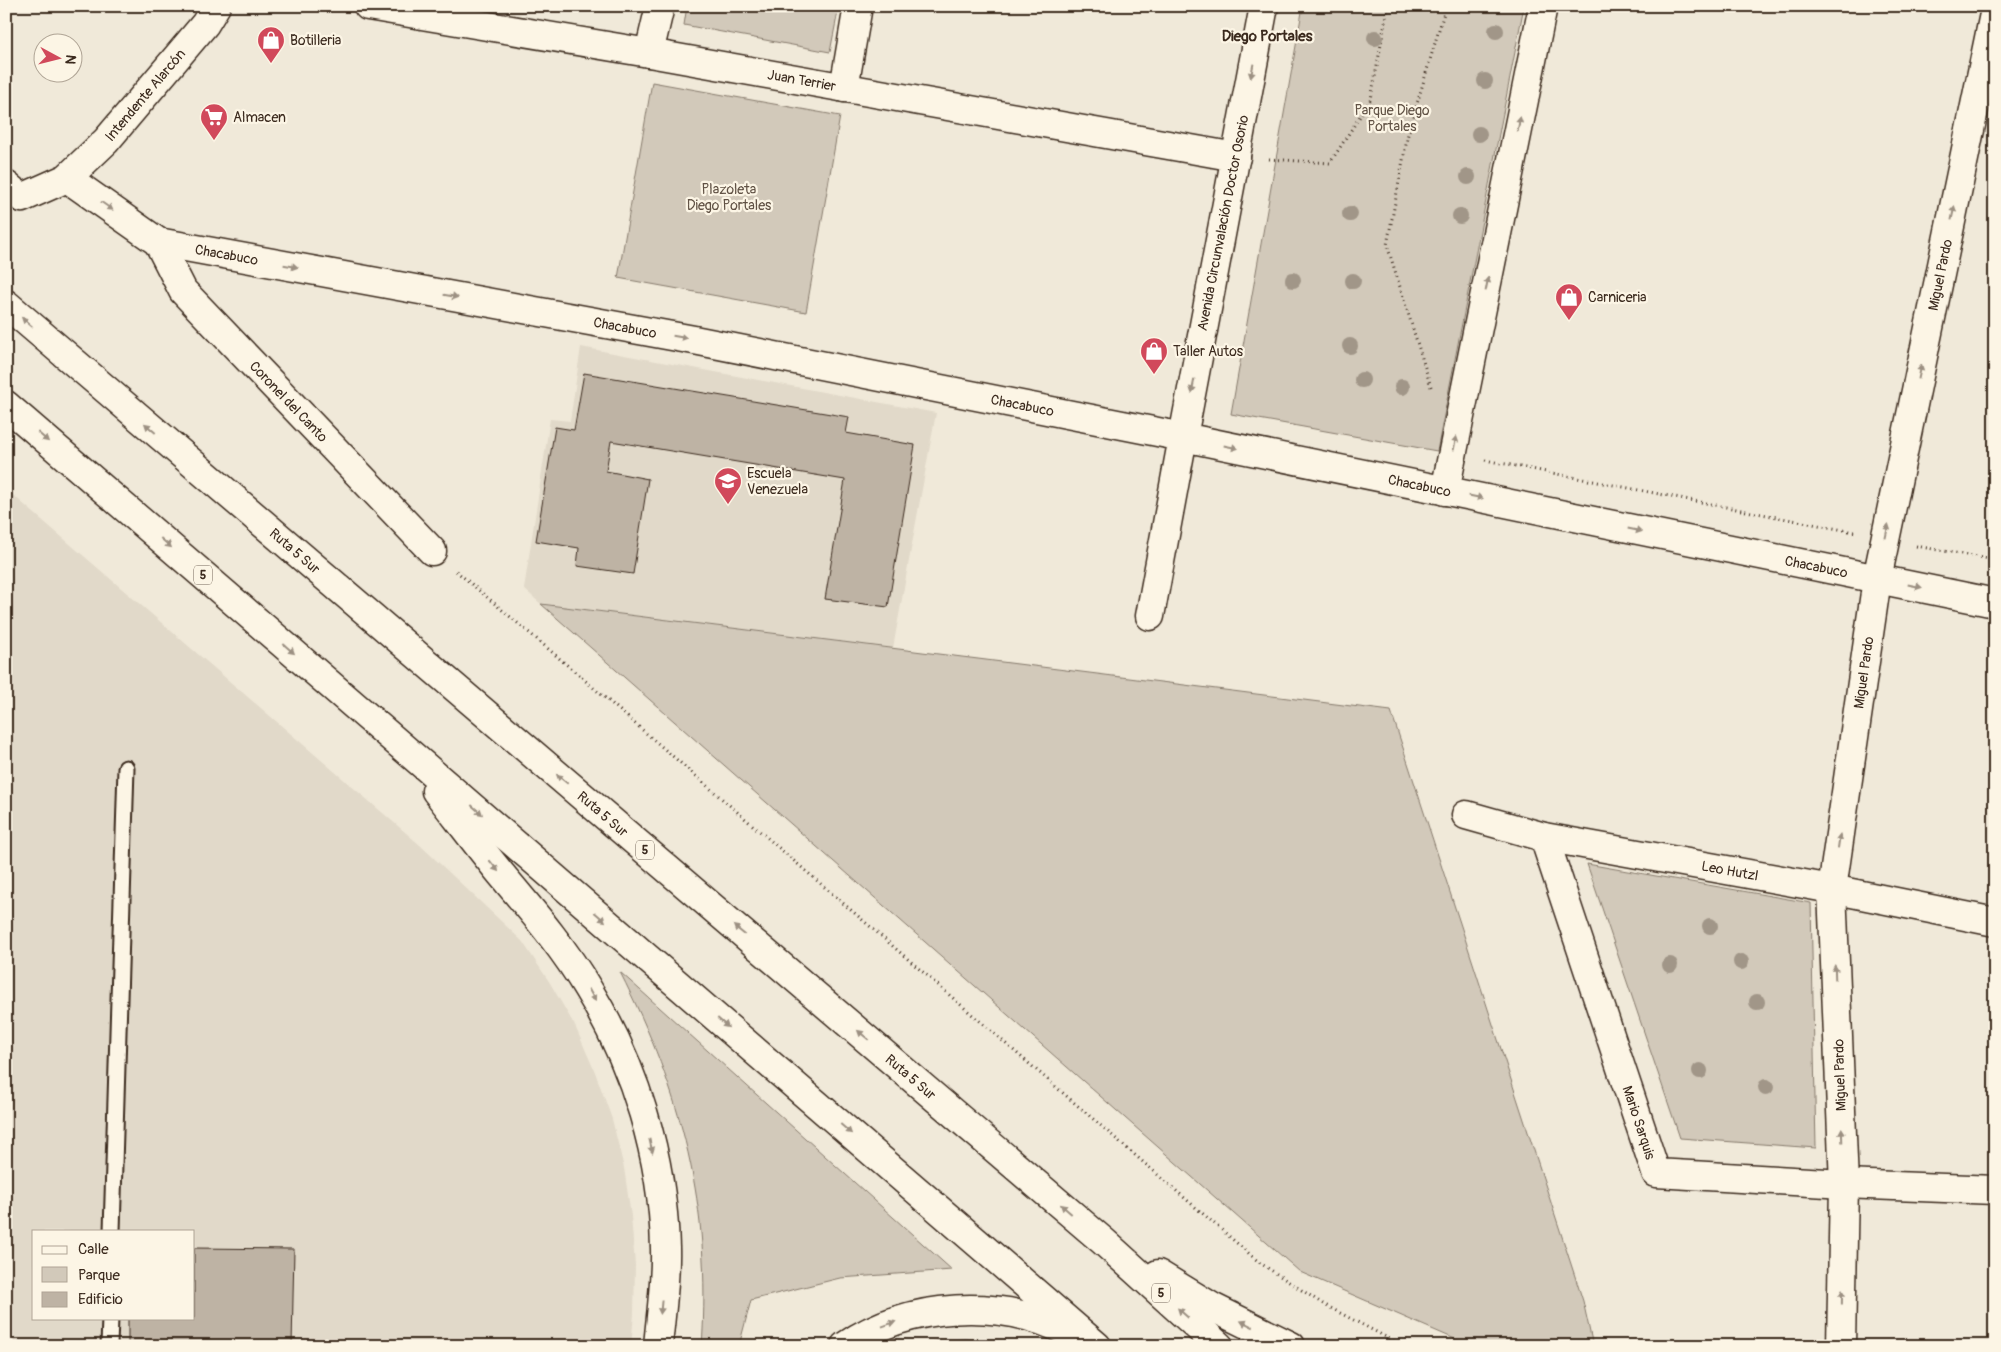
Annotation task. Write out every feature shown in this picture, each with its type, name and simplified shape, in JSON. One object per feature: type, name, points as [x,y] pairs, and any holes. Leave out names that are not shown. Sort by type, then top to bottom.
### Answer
[{"type":"main road","name":"Intendente Alarcón","points":[[67,178],[106,141],[204,24],[216,6]]},
{"type":"main road","name":"Juan Terrier","points":[[368,6],[649,53],[1236,157]]},
{"type":"main road","points":[[649,53],[660,6]]},
{"type":"main road","points":[[844,88],[858,6]]},
{"type":"main road","name":"Avenida Circunvalación Doctor Osorio","points":[[1150,616],[1264,6]]},
{"type":"main road","points":[[1445,491],[1543,6]]},
{"type":"main road","name":"Miguel Pardo","points":[[1841,1346],[1844,1184],[1832,889],[1877,579],[1995,9]]},
{"type":"main road","points":[[6,185],[22,198],[67,178]]},
{"type":"main road","name":"Chacabuco","points":[[67,178],[158,242],[694,340],[1183,437],[1995,603]]},
{"type":"main road","name":"Coronel del Canto","points":[[158,242],[183,291],[432,552]]},
{"type":"main road","name":"Ruta 5 Sur","points":[[6,304],[1103,1241],[1218,1346]]},
{"type":"main road","name":"5","points":[[6,405],[1097,1346]]},
{"type":"main road","points":[[400,744],[571,962],[606,1021],[631,1076],[657,1170],[662,1206],[665,1248],[658,1346]]},
{"type":"main road","name":"Leo Hutzl","points":[[1466,815],[1544,837],[1832,889],[1995,922]]},
{"type":"main road","name":"Mario Sarquis","points":[[1544,837],[1656,1172],[1844,1184],[1995,1190]]},
{"type":"main road","points":[[1103,1241],[1212,1307],[1291,1346]]},
{"type":"main road","points":[[845,1346],[882,1326],[912,1316],[944,1310],[976,1309],[1008,1312],[1039,1320],[1069,1332],[1090,1346]]},
{"type":"lane","points":[[112,1230],[126,768]]},
{"type":"lane","points":[[109,1346],[110,1320]]},
{"type":"path","points":[[1236,157],[1330,163],[1371,99],[1388,6]]},
{"type":"path","points":[[1433,393],[1387,245],[1408,134],[1446,6]]},
{"type":"path","points":[[1452,454],[1885,538],[1913,546],[1995,560]]},
{"type":"path","points":[[432,552],[560,658],[1260,1263],[1323,1304],[1404,1346]]},
{"type":"shaded area","name":"Escuela Venezuela","points":[[581,347],[936,413],[893,648],[541,604],[524,589],[550,419],[570,421]]},
{"type":"shaded area","points":[[6,489],[420,845],[522,941],[550,983],[575,1026],[595,1072],[612,1119],[624,1168],[631,1216],[635,1265],[631,1346],[6,1346]]},
{"type":"green space","points":[[687,6],[839,6],[830,52],[684,25]]},
{"type":"green space","name":"Parque Diego Portales","points":[[1303,6],[1524,6],[1437,451],[1231,414]]},
{"type":"green space","name":"Plazoleta Diego Portales","points":[[652,82],[840,116],[806,312],[618,278]]},
{"type":"green space","points":[[541,604],[1391,711],[1583,1301],[1593,1346],[1471,1346],[1300,1272]]},
{"type":"green space","points":[[1587,864],[1811,903],[1816,1148],[1680,1138]]},
{"type":"green space","points":[[620,972],[952,1270],[840,1278],[751,1300],[739,1346],[702,1346],[704,1295],[702,1246],[697,1199],[688,1153],[676,1107],[660,1062],[642,1017]]},
{"type":"green space","points":[[965,1339],[995,1342],[1010,1346],[920,1346],[936,1341]]},
{"type":"building","points":[[584,373],[849,417],[846,433],[915,445],[888,607],[825,599],[845,480],[611,441],[606,471],[648,479],[633,574],[577,566],[579,548],[536,541],[555,427],[574,430]]},
{"type":"building","points":[[195,1248],[294,1249],[292,1346],[128,1346],[128,1320],[195,1320]]},
{"type":"place","name":"Botilleria","points":[[271,64]]},
{"type":"place","name":"Almacen","points":[[214,141]]},
{"type":"place","name":"Carniceria","points":[[1569,321]]},
{"type":"place","name":"Taller Autos","points":[[1154,375]]},
{"type":"place","name":"Escuela Venezuela","points":[[728,505]]},
{"type":"district","name":"Diego Portales","points":[[1267,36]]}]
